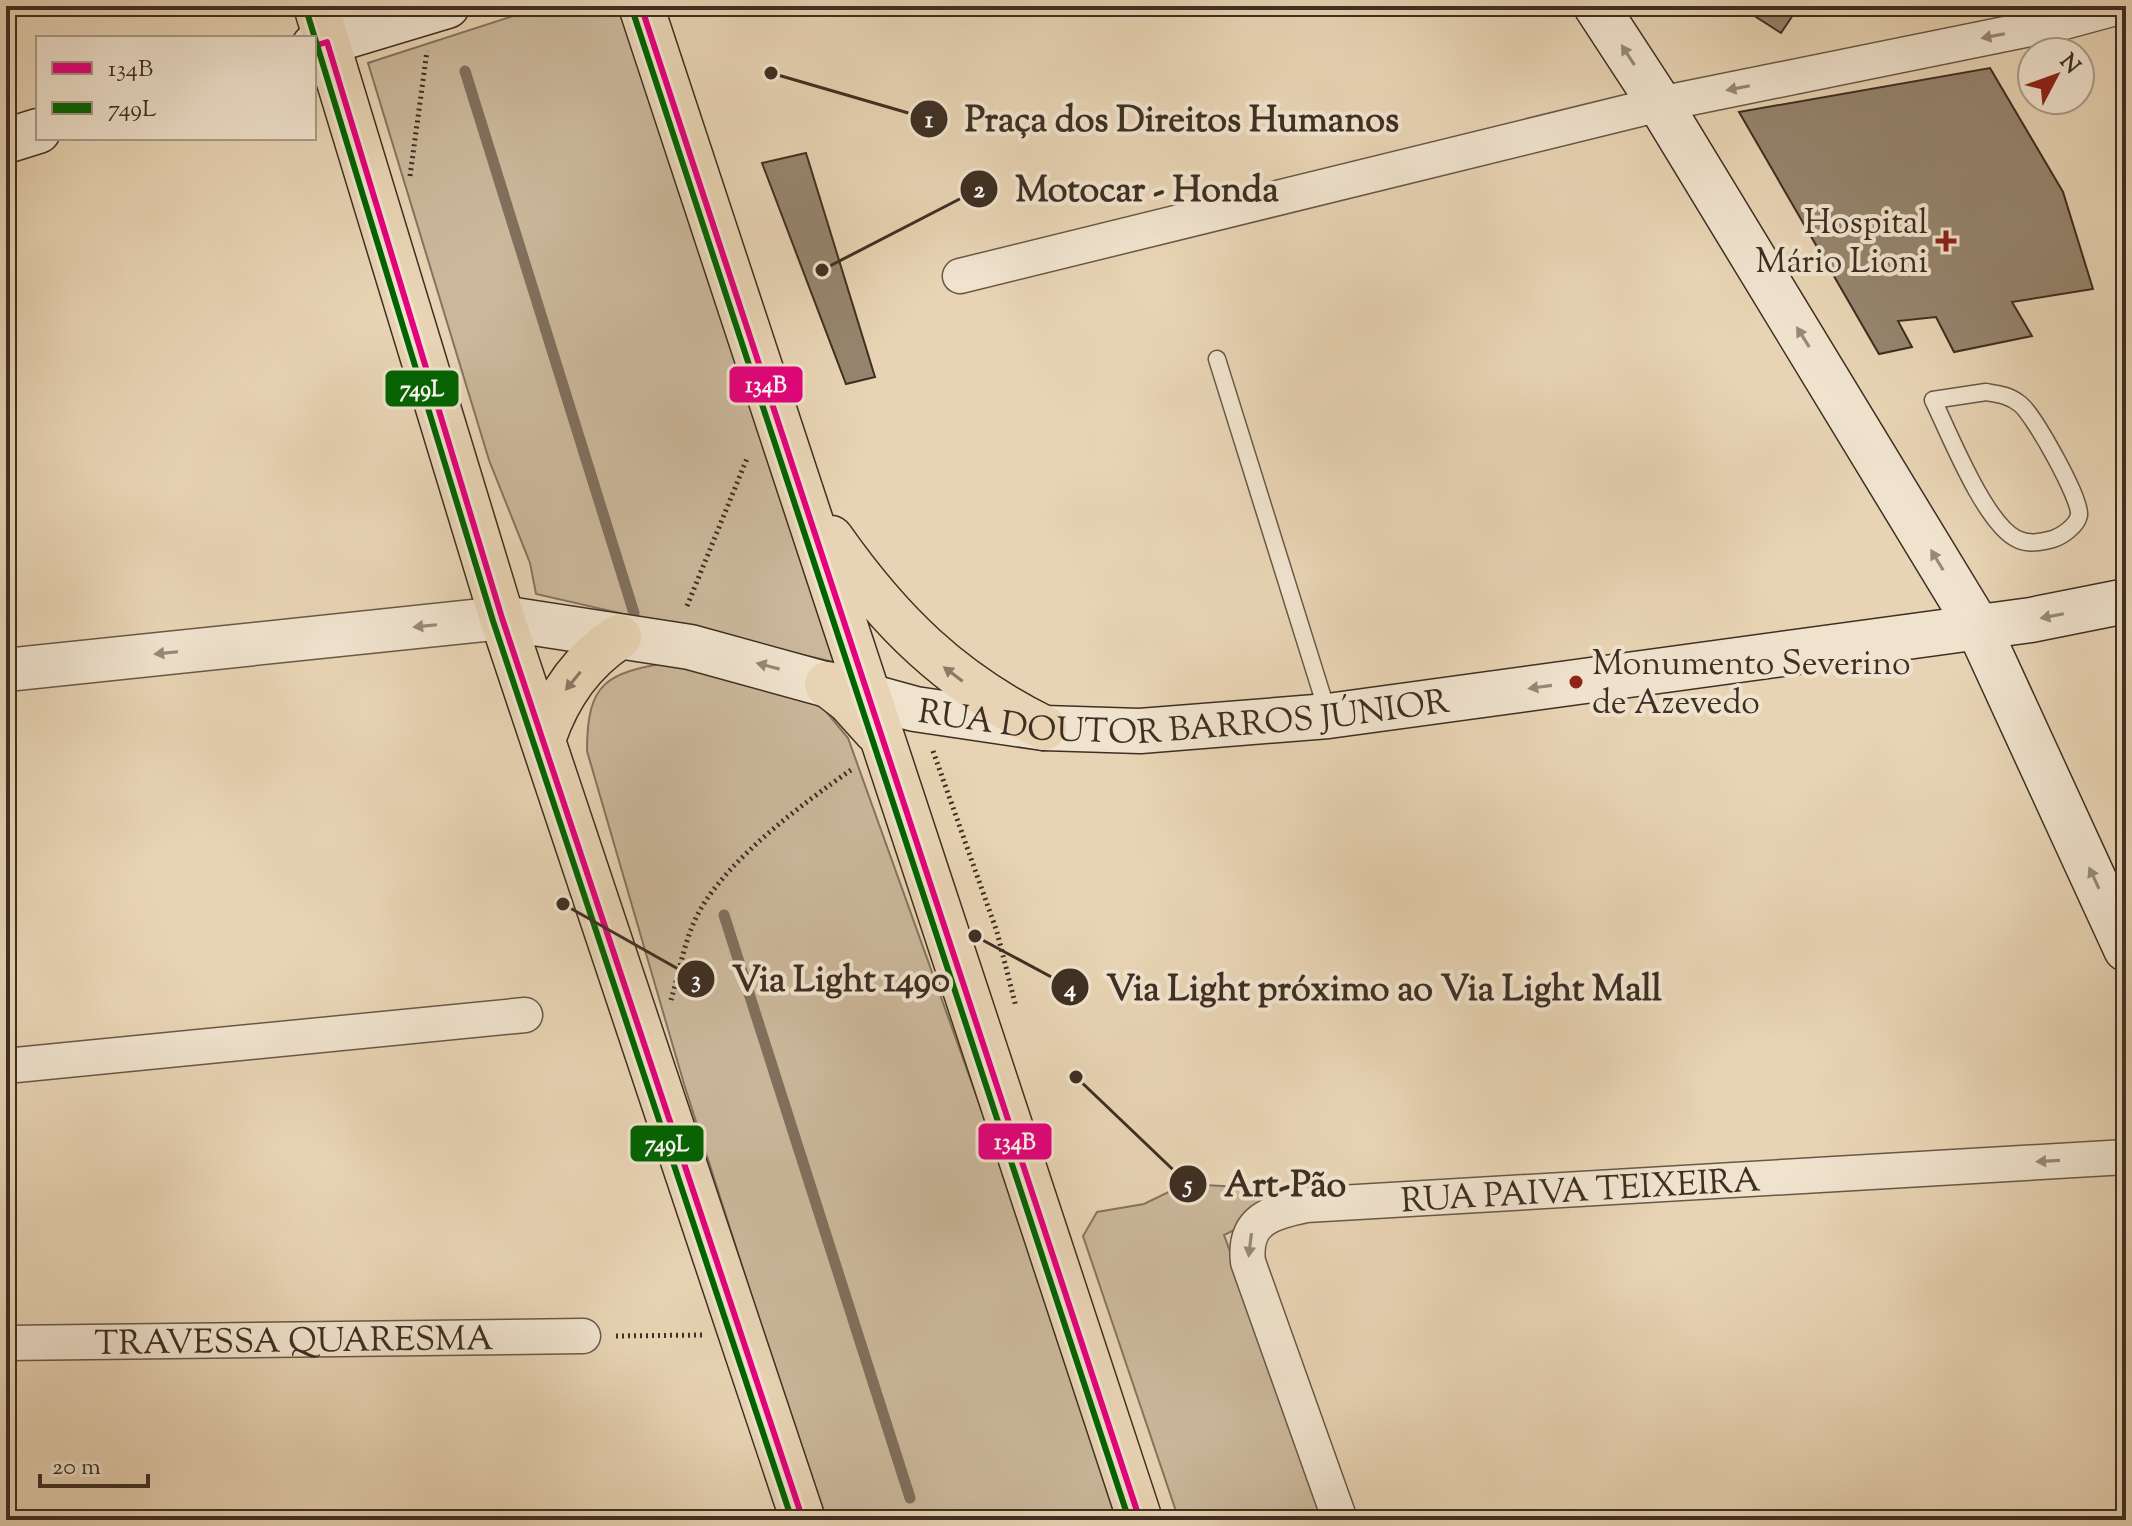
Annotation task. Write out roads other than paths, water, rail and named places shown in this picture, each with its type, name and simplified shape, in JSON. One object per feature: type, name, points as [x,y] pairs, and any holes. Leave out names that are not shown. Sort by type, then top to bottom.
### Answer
[{"type":"main road","points":[[641,6],[1140,1520]]},
{"type":"main road","points":[[1596,6],[1660,104],[1978,627],[2126,949]]},
{"type":"main road","points":[[440,8],[319,31],[502,618],[803,1520]]},
{"type":"main road","points":[[6,141],[36,132]]},
{"type":"main road","points":[[806,500],[863,581],[933,658],[973,689],[1044,728]]},
{"type":"main road","name":"RUA DOUTOR BARROS JÚNIOR","points":[[502,618],[672,644],[915,709],[1044,728],[1140,731],[1328,716],[1978,627],[2126,601]]},
{"type":"main road","points":[[544,737],[554,708],[568,687],[595,656],[619,637]]},
{"type":"main road","points":[[827,684],[849,701],[884,743]]},
{"type":"street","points":[[960,276],[1660,104],[2064,22],[2123,6]]},
{"type":"street","name":"RUA DOUTOR BARROS JÚNIOR","points":[[6,670],[502,618]]},
{"type":"street","points":[[6,1066],[525,1015]]},
{"type":"street","name":"RUA PAIVA TEIXEIRA","points":[[1340,1520],[1248,1262],[1246,1245],[1251,1230],[1278,1211],[1306,1205],[2126,1157]]},
{"type":"street","name":"TRAVESSA QUARESMA","points":[[6,1343],[583,1336]]},
{"type":"lane","points":[[1217,359],[1328,716]]},
{"type":"lane","points":[[1986,392],[2005,395],[2020,404],[2076,498],[2079,514],[2075,523],[2059,537],[2028,543],[2003,528],[1980,495],[1933,400],[1986,392]]},
{"type":"waterway","points":[[465,71],[634,613]]},
{"type":"waterway","points":[[724,915],[910,1498]]},
{"type":"place","name":"Praça dos Direitos Humanos","points":[[771,73]]},
{"type":"place","name":"Hospital Mário Lioni","points":[[1946,241]]},
{"type":"place","name":"Motocar - Honda","points":[[822,270]]},
{"type":"place","name":"Monumento Severino de Azevedo","points":[[1576,682]]},
{"type":"place","name":"Via Light 1490","points":[[563,904]]},
{"type":"place","name":"Via Light próximo ao Via Light Mall","points":[[975,936]]},
{"type":"place","name":"Art-Pão","points":[[1076,1077]]}]
